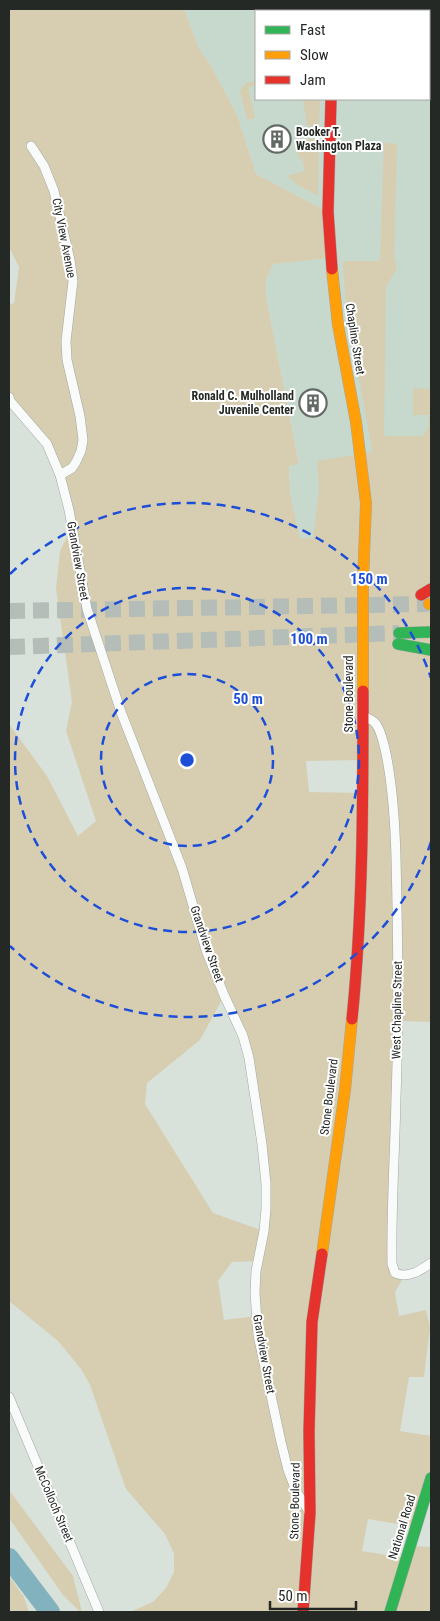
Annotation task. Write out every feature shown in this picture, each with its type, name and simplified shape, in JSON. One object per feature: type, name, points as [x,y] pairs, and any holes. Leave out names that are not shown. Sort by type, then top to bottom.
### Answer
[{"type":"main road","name":"Chapline Street","points":[[330,100],[328,212],[330,255],[338,325],[363,468],[366,503],[363,583]]},
{"type":"main road","name":"Stone Boulevard","points":[[303,1612],[310,1514],[309,1431],[312,1322],[345,1090],[360,920],[363,802],[363,583]]},
{"type":"main road","points":[[421,595],[431,589]]},
{"type":"main road","points":[[431,632],[399,638],[431,650]]},
{"type":"main road","name":"National Road","points":[[390,1612],[431,1478]]},
{"type":"street","name":"City View Avenue","points":[[31,146],[44,166],[54,191],[73,281],[67,332],[67,360],[80,416],[83,440],[76,462],[72,468],[60,475]]},
{"type":"street","name":"Grandview Street","points":[[9,400],[46,444],[60,475],[69,510],[87,609],[121,712],[182,868],[206,950],[243,1036],[249,1058],[266,1184],[264,1231],[256,1271],[255,1293],[258,1335],[288,1470],[296,1491],[310,1514]]},
{"type":"street","name":"West Chapline Street","points":[[363,717],[370,719],[376,724],[382,738],[387,758],[394,809],[398,922],[398,990],[396,1097],[392,1171],[392,1264],[395,1273],[401,1275],[416,1272],[431,1263]]},
{"type":"street","name":"McColloch Street","points":[[9,1397],[99,1612]]},
{"type":"shaded area","points":[[9,9],[184,9],[200,51],[209,62],[237,115],[256,174],[328,212],[331,258],[273,264],[266,280],[266,297],[299,464],[289,466],[290,493],[300,539],[313,538],[319,489],[317,461],[372,452],[347,309],[343,261],[380,261],[384,143],[397,144],[394,262],[397,263],[396,270],[386,287],[384,436],[423,436],[428,428],[429,415],[413,415],[413,388],[431,389],[431,1022],[398,1021],[392,1264],[405,1275],[395,1292],[399,1316],[426,1310],[430,1327],[424,1377],[409,1377],[400,1431],[431,1436],[431,1478],[416,1527],[368,1519],[362,1551],[406,1558],[411,1546],[431,1547],[431,1612],[130,1612],[153,1602],[166,1588],[174,1572],[174,1554],[165,1534],[126,1489],[90,1385],[81,1369],[58,1341],[9,1301],[9,724],[47,776],[78,836],[96,821],[66,731],[72,702],[56,588],[60,551],[72,527],[54,460],[9,397],[9,305],[14,303],[19,267],[9,247]],"holes":[[[363,760],[363,793],[309,792],[306,761]],[[224,996],[249,1058],[266,1209],[264,1231],[213,1213],[145,1104],[147,1083],[200,1040]],[[257,1261],[256,1316],[224,1320],[218,1281],[232,1262]]]},
{"type":"shaded area","points":[[184,9],[431,9],[431,576],[308,620],[290,493],[289,465],[299,463],[266,297],[266,280],[273,264],[330,258],[328,212],[256,174],[237,115],[209,62],[200,51]]},
{"type":"shaded area","points":[[255,81],[255,85],[248,87],[255,118],[247,120],[240,91],[246,83]]},
{"type":"shaded area","points":[[303,100],[320,100],[319,126],[307,126]]},
{"type":"shaded area","points":[[302,139],[319,139],[318,196],[298,185],[287,176],[305,171],[302,159],[299,159],[296,149],[301,149]]},
{"type":"shaded area","points":[[9,1490],[73,1576],[82,1612],[63,1595],[9,1518]]},
{"type":"shaded area","points":[[9,1576],[24,1597],[29,1612],[9,1612]]},
{"type":"waterway","points":[[9,1558],[50,1612]]},
{"type":"tunnel","points":[[9,611],[429,604]]},
{"type":"tunnel","points":[[9,647],[399,633]]},
{"type":"traffic: fast","points":[[399,633],[431,632]]},
{"type":"traffic: fast","points":[[398,644],[431,650]]},
{"type":"traffic: fast","points":[[390,1612],[431,1478]]},
{"type":"traffic: slow","points":[[332,269],[338,325],[356,422],[366,503],[363,583],[363,691]]},
{"type":"traffic: slow","points":[[322,1254],[345,1090],[352,1019]]},
{"type":"traffic: jam","points":[[331,100],[328,212],[332,269]]},
{"type":"traffic: jam","points":[[421,595],[431,589]]},
{"type":"traffic: jam","points":[[352,1019],[360,896],[363,691]]},
{"type":"traffic: jam","points":[[303,1612],[310,1513],[309,1431],[312,1322],[322,1254]]},
{"type":"place","name":"Booker T. Washington Plaza","points":[[277,139]]},
{"type":"place","name":"Ronald C. Mulholland Juvenile Center","points":[[313,403]]}]
